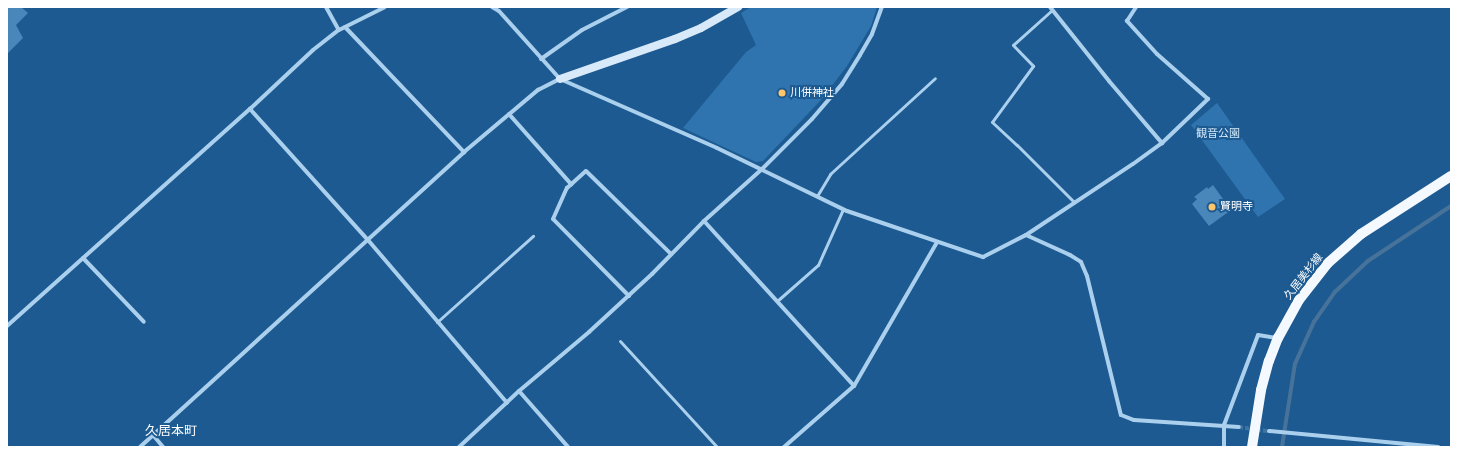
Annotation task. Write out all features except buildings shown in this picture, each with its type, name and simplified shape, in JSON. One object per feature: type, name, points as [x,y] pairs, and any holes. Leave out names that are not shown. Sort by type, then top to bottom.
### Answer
[{"type":"main road","name":"久居美杉線","points":[[1252,447],[1261,390],[1278,338],[1299,300],[1328,264],[1342,250],[1380,221],[1451,176]]},
{"type":"street","points":[[326,7],[339,30]]},
{"type":"street","points":[[7,326],[250,110],[313,50],[339,30],[385,7]]},
{"type":"street","points":[[492,7],[499,12],[560,80],[717,148],[843,209],[983,258],[1026,235],[1133,164],[1162,143],[1208,99],[1157,54],[1127,21],[1136,7]]},
{"type":"street","points":[[541,58],[582,30],[627,7]]},
{"type":"street","points":[[140,447],[464,152],[538,90],[560,80],[675,39],[738,7]]},
{"type":"street","points":[[459,447],[519,391],[629,296],[704,221],[761,170],[812,119],[842,84],[872,34],[882,7]]},
{"type":"street","points":[[1051,8],[1109,81],[1162,143]]},
{"type":"street","points":[[345,27],[464,152]]},
{"type":"street","points":[[250,110],[368,240],[507,403]]},
{"type":"street","points":[[509,114],[571,184]]},
{"type":"street","points":[[629,296],[553,219],[567,188],[571,184],[586,171],[671,254]]},
{"type":"street","points":[[704,221],[854,386]]},
{"type":"street","points":[[1026,235],[1070,255],[1081,262],[1087,276],[1122,415],[1134,420],[1239,427]]},
{"type":"street","points":[[784,447],[854,386],[937,242]]},
{"type":"street","points":[[83,258],[144,322]]},
{"type":"street","points":[[1224,447],[1224,425],[1258,335],[1278,338]]},
{"type":"street","points":[[519,391],[568,447]]},
{"type":"street","points":[[1268,431],[1438,447]]},
{"type":"street","points":[[153,435],[164,447]]},
{"type":"lane","points":[[1051,8],[1013,45],[1033,66],[992,122],[1074,202]]},
{"type":"lane","points":[[817,196],[830,174],[935,78]]},
{"type":"lane","points":[[777,301],[818,265],[843,209]]},
{"type":"lane","points":[[437,322],[533,236]]},
{"type":"lane","points":[[620,341],[718,447]]},
{"type":"green space","points":[[751,7],[877,7],[871,26],[847,66],[821,100],[763,161],[756,162],[683,128],[746,52],[756,45],[741,13]]},
{"type":"green space","name":"観音公園","points":[[1217,103],[1285,199],[1258,217],[1191,125]]},
{"type":"waterway","points":[[1282,447],[1295,364],[1314,322],[1335,292],[1368,261],[1451,206]]},
{"type":"tunnel","points":[[1239,427],[1269,431]]},
{"type":"place","name":"川併神社","points":[[782,93]]},
{"type":"place","name":"賢明寺","points":[[1212,207]]},
{"type":"district","name":"久居本町","points":[[171,431]]}]
